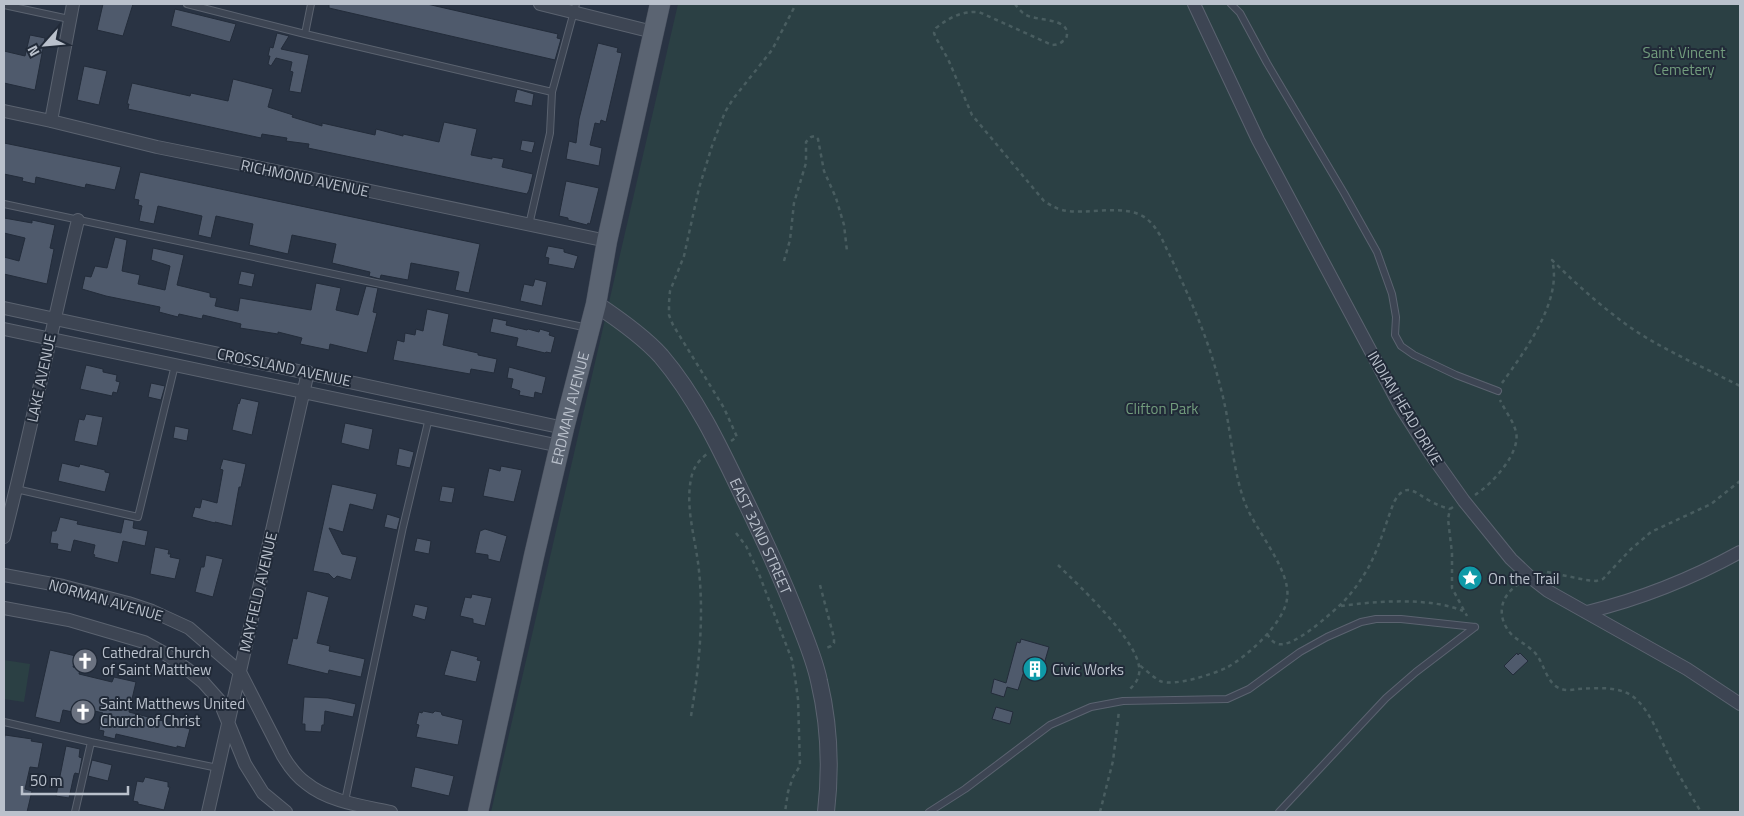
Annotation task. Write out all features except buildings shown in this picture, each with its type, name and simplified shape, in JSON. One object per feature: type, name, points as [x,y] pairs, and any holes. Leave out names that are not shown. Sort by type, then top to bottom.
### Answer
[{"type":"main road","name":"ERDMAN AVENUE","points":[[478,812],[562,437],[596,304],[607,241],[660,4]]},
{"type":"street","points":[[52,121],[73,4]]},
{"type":"street","points":[[540,4],[574,8],[653,32]]},
{"type":"street","name":"INDIAN HEAD DRIVE","points":[[1194,4],[1258,140],[1396,398],[1430,453],[1464,501],[1511,559],[1548,591],[1687,669],[1740,704]]},
{"type":"street","name":"RICHMOND AVENUE","points":[[4,111],[157,147],[266,168],[607,241]]},
{"type":"street","name":"LAKE AVENUE","points":[[4,537],[78,220]]},
{"type":"street","name":"EAST 32ND STREET","points":[[596,304],[659,354],[674,373],[720,447],[788,590],[819,681],[828,735],[826,812]]},
{"type":"street","name":"CROSSLAND AVENUE","points":[[4,308],[308,372],[562,437]]},
{"type":"street","name":"CROSSLAND AVENUE","points":[[4,329],[429,418],[562,437]]},
{"type":"street","name":"MAYFIELD AVENUE","points":[[208,812],[308,372]]},
{"type":"street","points":[[1586,612],[1622,604],[1655,592],[1690,578],[1740,552]]},
{"type":"street","name":"NORMAN AVENUE","points":[[4,575],[63,586],[152,610],[189,628],[240,672],[270,734],[291,768],[305,783],[345,801],[391,812]]},
{"type":"street","name":"NORMAN AVENUE","points":[[4,608],[69,620],[144,642],[164,653],[203,682],[219,700],[245,764],[264,793],[286,812]]},
{"type":"lane","points":[[187,4],[304,34],[552,92]]},
{"type":"lane","points":[[304,34],[311,4]]},
{"type":"lane","points":[[1231,4],[1240,13],[1377,252],[1392,294],[1396,316],[1395,334],[1401,346],[1414,355],[1456,375],[1498,391]]},
{"type":"lane","points":[[4,5],[69,19]]},
{"type":"lane","points":[[529,225],[550,133],[552,92],[574,8]]},
{"type":"lane","points":[[4,204],[589,328]]},
{"type":"lane","points":[[16,489],[138,517],[175,365]]},
{"type":"lane","points":[[345,801],[403,527],[429,418]]},
{"type":"lane","points":[[929,812],[965,789],[1050,725],[1090,707],[1123,701],[1227,699],[1239,695],[1262,681],[1300,652],[1327,636],[1361,622],[1376,619],[1401,619],[1475,627]]},
{"type":"lane","points":[[1280,812],[1386,698],[1416,672],[1475,627]]},
{"type":"lane","points":[[4,722],[218,768]]},
{"type":"lane","points":[[75,812],[91,742]]},
{"type":"path","points":[[690,716],[699,656],[700,625],[699,572],[690,515],[690,480],[699,460],[737,437],[724,408],[673,325],[669,315],[670,291],[684,256],[699,188],[725,112],[732,99],[772,50],[796,4]]},
{"type":"path","points":[[1015,4],[1026,15],[1059,23],[1065,27],[1066,39],[1062,43],[1052,45],[979,12],[969,11],[961,12],[936,28],[934,33],[948,59],[972,115],[1044,201],[1064,211],[1113,210],[1134,213],[1145,217],[1154,226],[1161,237],[1201,328],[1214,365],[1226,410],[1240,488],[1246,505],[1255,525],[1276,558],[1288,589],[1287,601],[1282,612],[1267,634],[1244,657],[1232,665],[1204,676],[1168,683],[1162,682],[1139,666]]},
{"type":"path","points":[[784,261],[790,240],[794,203],[806,163],[806,142],[815,136],[818,139],[824,171],[840,210],[847,238],[847,252]]},
{"type":"path","points":[[1475,627],[1463,611],[1452,588],[1452,552],[1448,519],[1450,509],[1483,490],[1509,459],[1515,448],[1517,440],[1516,430],[1504,408],[1498,391],[1531,338],[1547,307],[1554,289],[1555,277],[1552,260],[1577,285],[1635,330],[1668,350],[1740,386]]},
{"type":"path","points":[[1267,634],[1277,644],[1293,641],[1339,606],[1367,570],[1399,494],[1404,490],[1410,489],[1431,502],[1450,509]]},
{"type":"path","points":[[736,533],[746,546],[760,574],[792,660],[798,699],[800,766],[793,777],[788,792],[785,812]]},
{"type":"path","points":[[1058,565],[1106,613],[1132,649],[1139,666],[1138,680],[1129,691],[1119,710],[1113,762],[1100,812]]},
{"type":"path","points":[[792,660],[831,646],[834,643],[820,586]]},
{"type":"path","points":[[1339,606],[1367,602],[1413,602],[1444,604],[1463,611]]},
{"type":"green space","name":"Clifton Park","points":[[678,4],[1740,4],[1740,812],[491,812]]},
{"type":"green space","points":[[4,660],[30,664],[24,702],[4,699]]},
{"type":"place","name":"On the Trail","points":[[1470,578]]},
{"type":"place","name":"Cathedral Church of Saint Matthew","points":[[85,661]]},
{"type":"place","name":"Civic Works","points":[[1035,669]]},
{"type":"place","name":"Saint Matthews United Church of Christ","points":[[83,712]]},
{"type":"park label","name":"Saint Vincent Cemetery","points":[[1684,60]]}]
